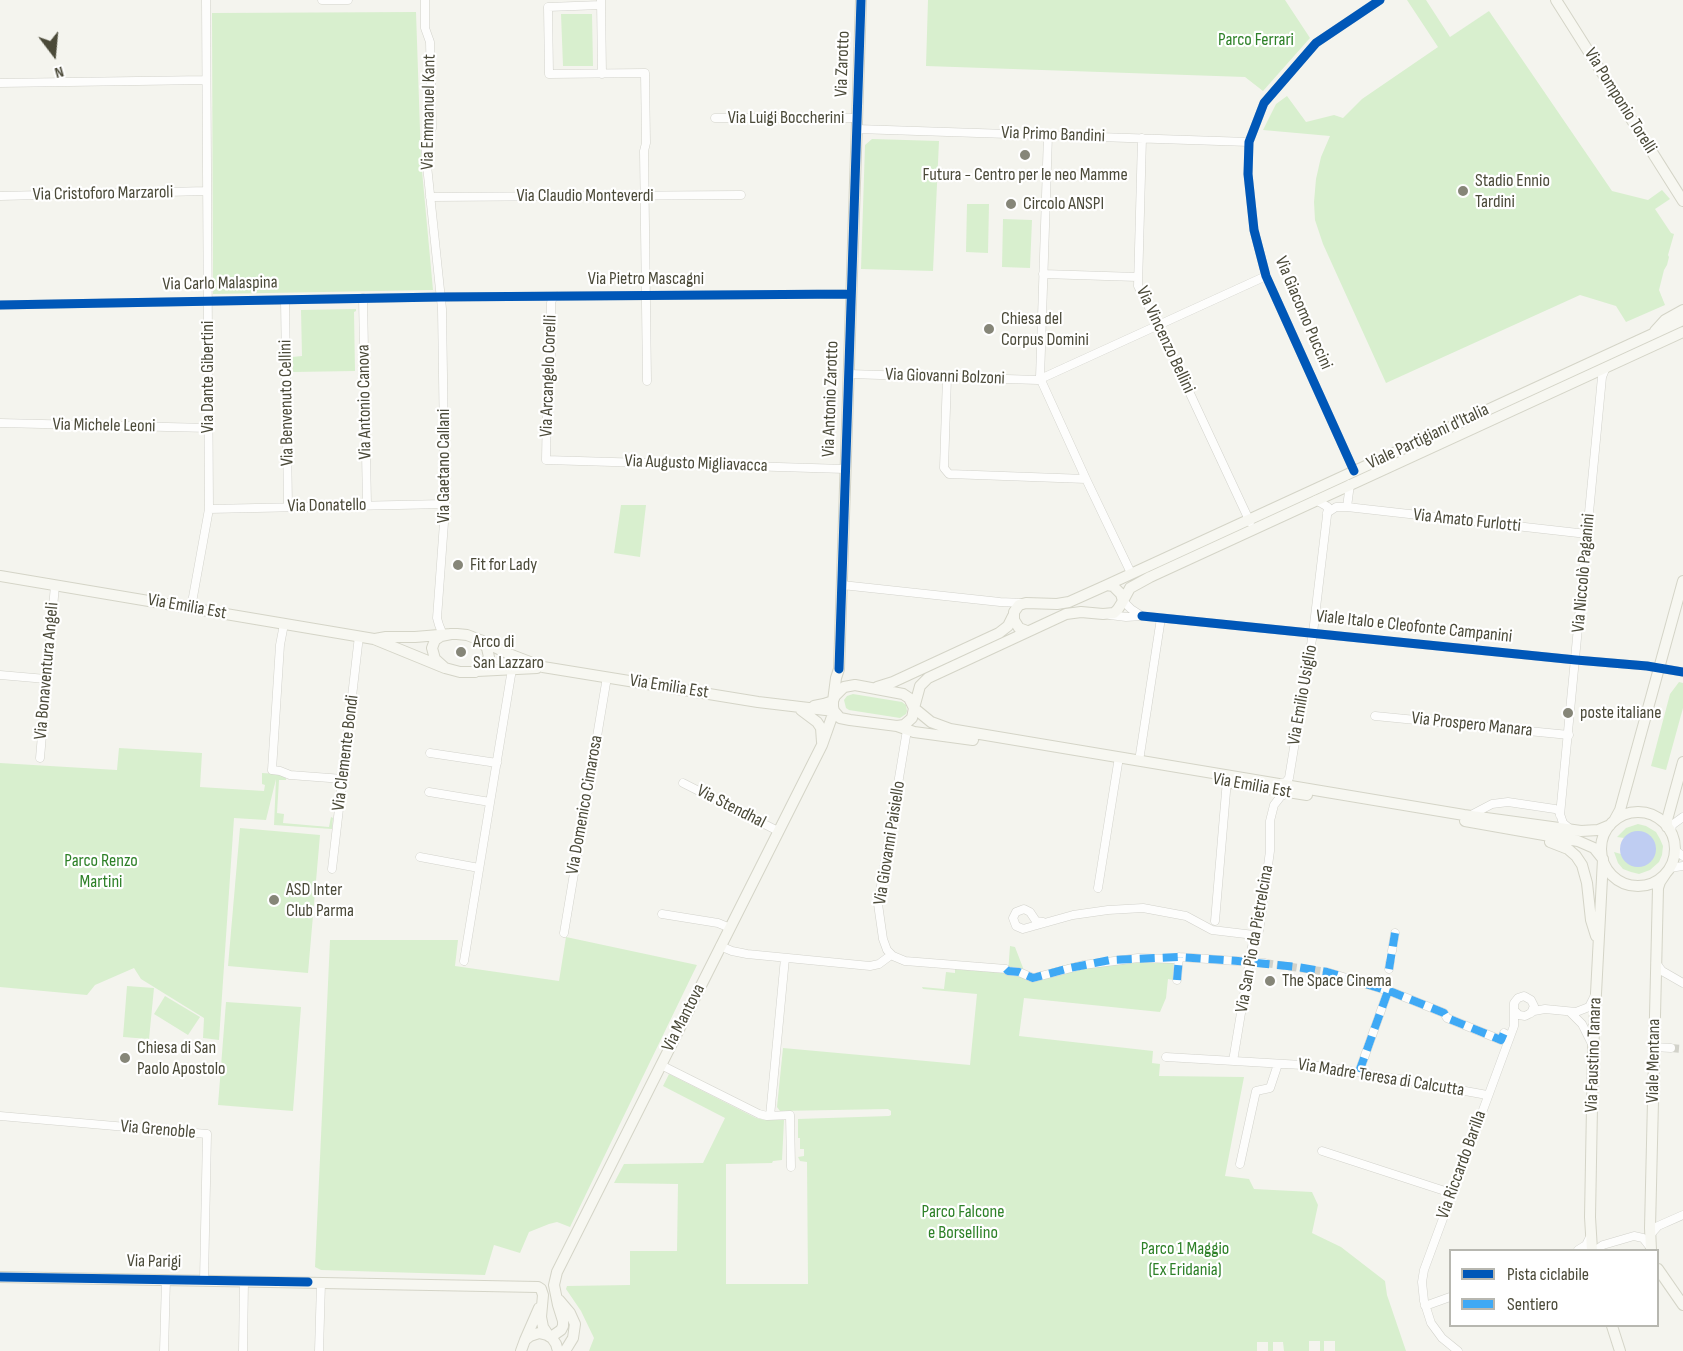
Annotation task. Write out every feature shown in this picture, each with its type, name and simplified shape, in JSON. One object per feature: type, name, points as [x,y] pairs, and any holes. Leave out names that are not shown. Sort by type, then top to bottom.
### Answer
[{"type":"main road","name":"Via Zarotto","points":[[857,123],[861,0]]},
{"type":"main road","name":"Via Pomponio Torelli","points":[[1556,0],[1683,201]]},
{"type":"main road","name":"Via Antonio Zarotto","points":[[833,706],[839,669],[842,585],[840,468],[849,374],[857,123]]},
{"type":"main road","points":[[1646,337],[1656,331],[1665,320],[1683,310]]},
{"type":"main road","name":"Viale Partigiani d'Italia","points":[[1103,614],[1114,613],[1130,588],[1150,576],[1354,471],[1683,320]]},
{"type":"main road","name":"Viale Partigiani d'Italia","points":[[1026,603],[1042,605],[1069,602],[1131,573],[1250,524],[1316,500],[1683,332]]},
{"type":"main road","name":"Via Emilia Est","points":[[0,576],[374,639],[460,672],[543,667]]},
{"type":"main road","points":[[1683,581],[1621,808],[1602,841],[1603,859],[1607,869],[1615,878],[1632,885],[1651,883],[1668,870],[1679,853],[1669,829],[1668,818],[1683,762]]},
{"type":"main road","points":[[1107,585],[1119,591],[1123,601]]},
{"type":"main road","points":[[833,706],[838,692],[844,687],[868,687],[893,682],[999,633],[1008,626],[1019,605],[1026,603]]},
{"type":"main road","points":[[902,728],[912,718],[919,689],[925,680],[1072,612],[1103,614]]},
{"type":"main road","points":[[1013,615],[1019,628],[1027,631]]},
{"type":"main road","points":[[446,668],[435,659],[432,648],[435,640],[447,634]]},
{"type":"main road","name":"Via Emilia Est","points":[[374,639],[447,634],[467,635],[543,667],[758,702],[795,706],[833,706],[840,718],[914,732],[1139,761],[1293,793],[1578,841],[1594,848],[1603,859]]},
{"type":"main road","points":[[475,672],[484,666],[489,657],[487,648],[480,640]]},
{"type":"main road","points":[[839,669],[852,682],[868,687]]},
{"type":"main road","name":"Via Emilia Est","points":[[868,687],[903,694],[909,698],[914,708],[931,722],[950,729],[1119,760],[1228,778],[1279,783],[1464,815],[1576,831],[1593,831],[1612,823]]},
{"type":"main road","points":[[795,706],[818,722],[821,728],[822,745]]},
{"type":"main road","name":"Via Mantova","points":[[822,745],[833,706]]},
{"type":"main road","name":"Via Mantova","points":[[550,1336],[561,1330],[563,1326],[554,1285],[557,1272],[822,745],[835,728],[850,720]]},
{"type":"main road","points":[[1612,823],[1630,813],[1642,812],[1653,815],[1669,829]]},
{"type":"main road","points":[[1504,829],[1521,837],[1559,845],[1577,857],[1587,880],[1591,920],[1598,945]]},
{"type":"main road","name":"Via Faustino Tanara","points":[[1593,1249],[1590,1236],[1593,1051],[1603,859]]},
{"type":"main road","name":"Viale Mentana","points":[[1651,1246],[1658,888],[1668,870]]},
{"type":"main road","points":[[1659,1270],[1683,1305]]},
{"type":"main road","name":"Via Parigi","points":[[0,1277],[530,1287],[550,1278],[557,1272]]},
{"type":"main road","points":[[530,1287],[541,1289],[543,1327],[556,1344],[558,1351]]},
{"type":"main road","points":[[556,1294],[575,1324],[573,1338],[565,1351]]},
{"type":"main road","points":[[522,1346],[542,1302]]},
{"type":"main road","points":[[1612,1327],[1620,1351]]},
{"type":"main road","points":[[522,1346],[536,1334],[550,1336]]},
{"type":"street","name":"Via Dante Gibertini","points":[[191,608],[209,508],[206,0]]},
{"type":"street","points":[[322,0],[348,0]]},
{"type":"street","name":"Via Emmanuel Kant","points":[[425,0],[425,28],[430,42],[432,128],[426,149],[440,297]]},
{"type":"street","name":"Via Giacomo Puccini","points":[[1354,471],[1266,276],[1254,230],[1248,174],[1249,142],[1264,103],[1316,43],[1380,0]]},
{"type":"street","points":[[603,74],[601,3],[548,7],[549,74],[603,74],[645,73],[647,381]]},
{"type":"street","points":[[0,83],[206,80]]},
{"type":"street","name":"Via Luigi Boccherini","points":[[715,118],[857,123]]},
{"type":"street","name":"Via Primo Bandini","points":[[857,123],[1048,135],[1249,142]]},
{"type":"street","points":[[1048,135],[1040,378],[1131,573]]},
{"type":"street","name":"Via Vincenzo Bellini","points":[[1142,138],[1138,286],[1250,524]]},
{"type":"street","name":"Via Cristoforo Marzaroli","points":[[0,196],[207,191]]},
{"type":"street","name":"Via Claudio Monteverdi","points":[[430,197],[741,195]]},
{"type":"street","points":[[1043,274],[1137,277]]},
{"type":"street","points":[[1040,378],[1266,276]]},
{"type":"street","name":"Via Pietro Mascagni","points":[[440,297],[851,294]]},
{"type":"street","name":"Via Arcangelo Corelli","points":[[546,460],[551,304],[552,298],[557,296]]},
{"type":"street","name":"Via Carlo Malaspina","points":[[0,305],[440,297]]},
{"type":"street","name":"Via Gaetano Callani","points":[[440,297],[445,504],[437,618],[439,626],[447,634]]},
{"type":"street","name":"Via Antonio Canova","points":[[363,298],[367,505]]},
{"type":"street","name":"Via Benvenuto Cellini","points":[[285,300],[288,507]]},
{"type":"street","name":"Via Niccolò Paganini","points":[[1560,815],[1602,377],[1606,367]]},
{"type":"street","name":"Via Giovanni Bolzoni","points":[[849,374],[1038,380],[1040,378]]},
{"type":"street","points":[[947,377],[944,468],[949,474],[1086,479]]},
{"type":"street","name":"Via Michele Leoni","points":[[0,423],[209,428]]},
{"type":"street","name":"Via Augusto Migliavacca","points":[[546,460],[840,468]]},
{"type":"street","points":[[1347,507],[1350,484]]},
{"type":"street","points":[[1316,500],[1328,507],[1327,513]]},
{"type":"street","name":"Via Donatello","points":[[209,508],[445,504]]},
{"type":"street","name":"Via Amato Furlotti","points":[[1327,513],[1336,507],[1347,507],[1587,534]]},
{"type":"street","name":"Via Emilio Usiglio","points":[[1279,783],[1286,782],[1289,778],[1313,633],[1327,513]]},
{"type":"street","name":"Via Bonaventura Angeli","points":[[40,758],[55,585]]},
{"type":"street","points":[[842,585],[1026,603]]},
{"type":"street","points":[[1123,601],[1142,616]]},
{"type":"street","points":[[1000,602],[1013,615]]},
{"type":"street","name":"Viale Italo e Cleofonte Campanini","points":[[1103,614],[1660,667],[1683,672]]},
{"type":"street","points":[[1139,761],[1161,618]]},
{"type":"street","points":[[284,624],[280,645],[272,770],[290,776],[343,779]]},
{"type":"street","name":"Via Clemente Bondi","points":[[332,869],[359,636]]},
{"type":"street","points":[[464,961],[512,669]]},
{"type":"street","points":[[0,675],[46,679]]},
{"type":"street","name":"Via Domenico Cimarosa","points":[[564,933],[607,677]]},
{"type":"street","name":"Via Prospero Manara","points":[[1375,716],[1569,735]]},
{"type":"street","name":"Via Giovanni Paisiello","points":[[891,955],[883,939],[878,904],[902,728]]},
{"type":"street","points":[[430,753],[496,764]]},
{"type":"street","points":[[1098,888],[1119,760]]},
{"type":"street","points":[[1215,921],[1228,778]]},
{"type":"street","name":"Via Stendhal","points":[[683,783],[778,831]]},
{"type":"street","points":[[429,792],[490,802]]},
{"type":"street","name":"Via San Pio da Pietrelcina","points":[[1233,1061],[1254,935],[1259,931],[1270,851],[1270,821],[1274,805],[1283,795],[1293,793]]},
{"type":"street","points":[[1464,815],[1476,814],[1492,804],[1506,801],[1555,809],[1565,826],[1576,831]]},
{"type":"street","points":[[1669,829],[1683,818]]},
{"type":"street","points":[[420,857],[479,868]]},
{"type":"street","points":[[1668,870],[1683,866]]},
{"type":"street","points":[[1043,922],[1086,913],[1143,908],[1186,916],[1212,930],[1254,935]]},
{"type":"street","points":[[662,914],[718,923],[730,928]]},
{"type":"street","points":[[1392,951],[1395,933]]},
{"type":"street","points":[[720,946],[740,953],[873,966],[882,963],[891,955],[904,961],[1006,969],[1033,978],[1110,960],[1179,957],[1265,963]]},
{"type":"street","points":[[1177,980],[1179,957]]},
{"type":"street","points":[[770,1116],[784,958]]},
{"type":"street","points":[[1656,961],[1662,971],[1683,983]]},
{"type":"street","points":[[1327,972],[1388,991],[1444,1013],[1447,1018],[1501,1040],[1504,1033],[1510,1036]]},
{"type":"street","points":[[1359,1072],[1388,991]]},
{"type":"street","points":[[1545,1009],[1528,1015],[1518,1015],[1514,1010],[1514,1004],[1519,997],[1526,996],[1545,1009],[1576,1012],[1589,1007],[1595,994]]},
{"type":"street","points":[[1528,1015],[1534,1006],[1531,1000]]},
{"type":"street","name":"Via Riccardo Barilla","points":[[1514,1010],[1514,1026]]},
{"type":"street","points":[[1570,1012],[1582,1024],[1590,1038],[1593,1051]]},
{"type":"street","name":"Via Riccardo Barilla","points":[[1425,1306],[1422,1282],[1424,1270],[1451,1193],[1514,1026],[1521,1017],[1528,1015]]},
{"type":"street","points":[[1654,1047],[1671,1048]]},
{"type":"street","name":"Via Madre Teresa di Calcutta","points":[[1166,1057],[1319,1066],[1487,1095]]},
{"type":"street","points":[[1240,1164],[1256,1091],[1270,1088],[1278,1064]]},
{"type":"street","points":[[661,1065],[755,1113],[770,1116],[790,1115],[791,1167]]},
{"type":"street","name":"Via Grenoble","points":[[0,1116],[207,1134],[204,1280]]},
{"type":"street","points":[[1322,1151],[1451,1193]]},
{"type":"street","points":[[1651,1246],[1653,1230],[1683,1215]]},
{"type":"street","points":[[1581,1249],[1586,1245],[1590,1236]]},
{"type":"street","points":[[1598,1249],[1637,1236],[1646,1240],[1651,1246]]},
{"type":"street","points":[[164,1351],[166,1279]]},
{"type":"street","points":[[243,1351],[244,1281]]},
{"type":"street","points":[[319,1351],[321,1282]]},
{"type":"street","points":[[1449,1296],[1425,1306],[1436,1331],[1458,1351]]},
{"type":"green space","name":"Parco Ferrari","points":[[928,0],[1285,0],[1310,38],[1263,91],[1245,77],[926,66]]},
{"type":"green space","name":"Stadio Ennio Tardini","points":[[1407,0],[1426,0],[1450,37],[1489,11],[1612,191],[1648,200],[1662,190],[1670,199],[1655,209],[1674,234],[1659,290],[1665,305],[1626,322],[1616,306],[1580,295],[1386,383],[1323,244],[1315,220],[1316,179],[1321,157],[1330,136],[1263,130],[1276,104],[1287,96],[1306,122],[1334,115],[1343,118],[1362,99],[1438,47]]},
{"type":"green space","points":[[416,12],[421,160],[433,290],[213,294],[212,13]]},
{"type":"green space","points":[[561,14],[592,14],[593,66],[563,66]]},
{"type":"green space","points":[[872,139],[939,141],[933,271],[861,269],[865,145]]},
{"type":"green space","points":[[967,204],[989,204],[988,253],[966,252]]},
{"type":"green space","points":[[1003,219],[1032,220],[1030,268],[1002,267]]},
{"type":"green space","points":[[356,309],[354,312],[355,371],[293,372],[292,357],[302,356],[301,310]]},
{"type":"green space","points":[[621,505],[646,505],[640,557],[614,553]]},
{"type":"green space","points":[[1679,682],[1683,683],[1683,708],[1666,770],[1651,766],[1670,694]]},
{"type":"green space","points":[[853,694],[902,702],[906,705],[906,714],[900,718],[849,710],[844,700]]},
{"type":"green space","name":"Parco Renzo Martini","points":[[119,748],[202,753],[200,787],[264,791],[262,773],[279,774],[286,778],[286,780],[279,780],[277,813],[284,814],[283,823],[329,827],[331,817],[333,818],[332,829],[274,825],[276,779],[266,820],[234,818],[219,1040],[203,1038],[204,1018],[141,979],[134,968],[95,985],[87,995],[0,987],[0,763],[117,770]]},
{"type":"green space","points":[[1638,824],[1656,832],[1663,846],[1659,862],[1650,870],[1639,874],[1623,869],[1614,852],[1622,856],[1651,861],[1655,854],[1655,845],[1644,832],[1635,832],[1624,838],[1617,837],[1626,828]]},
{"type":"green space","name":"ASD Inter Club Parma","points":[[240,828],[320,835],[308,973],[228,966]]},
{"type":"green space","points":[[566,937],[697,965],[570,1227],[557,1222],[529,1232],[520,1253],[494,1245],[485,1275],[321,1270],[315,1267],[330,940],[458,940],[455,966],[559,981]]},
{"type":"green space","name":"Parco Falcone e Borsellino","points":[[1010,946],[1015,947],[1025,973],[1033,974],[1077,962],[1110,957],[1174,955],[1173,980],[1168,979],[1166,998],[1160,1012],[1024,998],[1019,1036],[1153,1051],[1152,1063],[1160,1064],[1159,1076],[1244,1077],[1225,1176],[1249,1179],[1254,1189],[1312,1192],[1318,1205],[1312,1233],[1341,1247],[1385,1281],[1387,1295],[1406,1351],[1335,1351],[1335,1341],[1324,1341],[1324,1351],[1320,1351],[1320,1341],[1309,1341],[1309,1351],[1284,1351],[1283,1342],[1273,1342],[1273,1351],[1268,1351],[1268,1342],[1257,1342],[1257,1351],[589,1351],[594,1338],[581,1311],[566,1289],[567,1286],[630,1285],[630,1251],[677,1251],[678,1184],[614,1183],[624,1164],[703,1163],[725,1118],[663,1086],[669,1074],[756,1118],[784,1120],[782,1160],[772,1163],[726,1164],[726,1284],[808,1284],[807,1162],[800,1161],[798,1157],[804,1156],[804,1149],[800,1149],[798,1119],[889,1116],[891,1111],[888,1109],[780,1111],[777,1107],[783,1048],[970,1065],[977,994],[923,989],[922,987],[944,989],[946,972],[955,973],[955,969],[1008,973]]},
{"type":"green space","points":[[127,986],[154,988],[149,1039],[123,1037]]},
{"type":"green space","points":[[165,996],[200,1017],[188,1035],[154,1014]]},
{"type":"green space","points":[[226,1002],[301,1007],[293,1111],[218,1105]]},
{"type":"water","points":[[1638,831],[1651,836],[1656,849],[1651,862],[1638,867],[1625,862],[1620,849],[1625,836]]},
{"type":"tunnel","points":[[1265,963],[1327,972]]},
{"type":"tunnel","points":[[1671,1048],[1683,1049]]},
{"type":"marked path","points":[[1389,969],[1395,933]]},
{"type":"marked path","points":[[1006,969],[1033,978],[1110,960],[1179,957],[1297,967],[1327,972],[1392,992],[1501,1040],[1504,1033],[1510,1036]]},
{"type":"marked path","points":[[1177,980],[1179,957]]},
{"type":"marked path","points":[[1359,1072],[1388,991]]},
{"type":"cycle path","points":[[839,669],[861,0]]},
{"type":"cycle path","points":[[1354,471],[1266,276],[1254,230],[1248,174],[1249,142],[1264,103],[1316,43],[1380,0]]},
{"type":"cycle path","points":[[0,305],[440,297],[851,294]]},
{"type":"cycle path","points":[[1142,616],[1647,666],[1683,672]]},
{"type":"cycle path","points":[[0,1277],[308,1282]]},
{"type":"place","name":"Futura - Centro per le neo Mamme","points":[[1025,155]]},
{"type":"place","name":"Stadio Ennio Tardini","points":[[1463,191]]},
{"type":"place","name":"Circolo ANSPI","points":[[1011,204]]},
{"type":"place","name":"Chiesa del Corpus Domini","points":[[989,329]]},
{"type":"place","name":"Fit for Lady","points":[[458,565]]},
{"type":"place","name":"Arco di San Lazzaro","points":[[461,652]]},
{"type":"place","name":"poste italiane","points":[[1568,713]]},
{"type":"place","name":"ASD Inter Club Parma","points":[[274,900]]},
{"type":"place","name":"The Space Cinema","points":[[1270,981]]},
{"type":"place","name":"Chiesa di San Paolo Apostolo","points":[[125,1058]]},
{"type":"park label","name":"Parco 1 Maggio (Ex Eridania)","points":[[1185,1259]]}]
